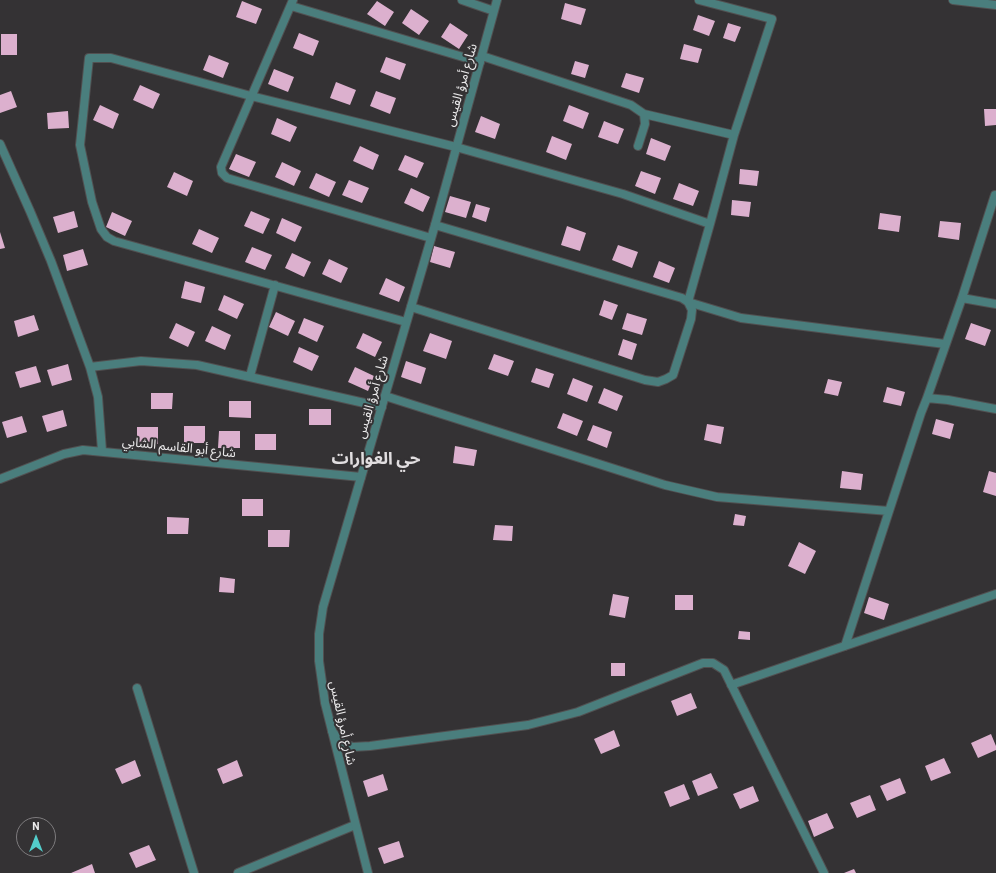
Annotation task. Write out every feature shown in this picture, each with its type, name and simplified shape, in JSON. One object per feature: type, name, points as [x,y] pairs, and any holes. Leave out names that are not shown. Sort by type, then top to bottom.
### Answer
[{"type":"street","points":[[462,0],[494,11]]},
{"type":"street","name":"شارع أمرؤ القيس","points":[[368,873],[325,703],[319,661],[319,634],[323,607],[435,225],[497,0]]},
{"type":"street","points":[[411,307],[645,380],[658,382],[666,380],[673,375],[691,319],[692,310],[688,302],[734,135],[772,19],[699,0]]},
{"type":"street","points":[[953,0],[996,5]]},
{"type":"street","points":[[431,238],[227,178],[222,173],[221,167],[292,3],[631,105],[644,114],[734,135]]},
{"type":"street","points":[[406,322],[114,241],[107,237],[101,229],[92,202],[80,145],[90,58],[111,58],[252,96],[456,147],[623,194],[710,224]]},
{"type":"street","points":[[638,146],[645,124],[644,114]]},
{"type":"street","points":[[0,144],[51,262],[90,367],[98,397],[102,451]]},
{"type":"street","points":[[845,646],[996,194]]},
{"type":"street","points":[[435,225],[677,296],[688,302],[741,318],[946,344]]},
{"type":"street","points":[[250,376],[275,286]]},
{"type":"street","points":[[962,298],[996,304]]},
{"type":"street","points":[[90,367],[141,360],[197,364],[382,407]]},
{"type":"street","points":[[385,396],[665,485],[717,497],[889,511]]},
{"type":"street","points":[[927,398],[948,400],[996,409]]},
{"type":"street","name":"شارع أبو القاسم الشابي","points":[[0,479],[64,454],[83,450],[361,477]]},
{"type":"street","points":[[731,685],[996,594]]},
{"type":"street","points":[[331,728],[339,740],[352,747],[370,746],[528,725],[578,712],[703,662],[712,662],[724,670],[824,873]]},
{"type":"street","points":[[137,688],[194,873]]},
{"type":"street","points":[[238,873],[356,825]]},
{"type":"building","points":[[242,1],[262,9],[256,24],[236,17]]},
{"type":"building","points":[[377,1],[394,12],[385,26],[367,14]]},
{"type":"building","points":[[565,3],[586,9],[581,25],[561,19]]},
{"type":"building","points":[[411,9],[429,21],[419,35],[402,23]]},
{"type":"building","points":[[698,15],[715,21],[709,36],[693,30]]},
{"type":"building","points":[[450,23],[468,35],[459,49],[441,37]]},
{"type":"building","points":[[728,23],[741,27],[735,42],[723,38]]},
{"type":"building","points":[[299,33],[319,41],[313,56],[293,48]]},
{"type":"building","points":[[1,34],[17,34],[17,55],[1,55]]},
{"type":"building","points":[[684,44],[702,49],[698,63],[680,59]]},
{"type":"building","points":[[209,55],[229,63],[223,78],[203,70]]},
{"type":"building","points":[[386,57],[406,64],[400,80],[380,72]]},
{"type":"building","points":[[575,61],[589,65],[585,78],[571,74]]},
{"type":"building","points":[[274,69],[294,77],[288,92],[268,84]]},
{"type":"building","points":[[626,73],[644,78],[639,93],[621,87]]},
{"type":"building","points":[[336,82],[356,90],[350,105],[330,98]]},
{"type":"building","points":[[140,85],[160,94],[153,109],[133,100]]},
{"type":"building","points":[[11,91],[17,107],[0,113],[0,95]]},
{"type":"building","points":[[376,91],[396,98],[390,114],[370,106]]},
{"type":"building","points":[[100,105],[119,114],[113,129],[93,120]]},
{"type":"building","points":[[569,105],[589,113],[583,129],[563,121]]},
{"type":"building","points":[[984,109],[996,109],[996,125],[985,126]]},
{"type":"building","points":[[68,111],[69,128],[48,129],[47,113]]},
{"type":"building","points":[[481,116],[500,124],[495,139],[475,132]]},
{"type":"building","points":[[277,118],[297,127],[290,142],[271,134]]},
{"type":"building","points":[[604,121],[624,129],[618,144],[598,137]]},
{"type":"building","points":[[552,136],[572,144],[566,160],[546,152]]},
{"type":"building","points":[[651,138],[671,146],[665,161],[646,154]]},
{"type":"building","points":[[360,146],[379,155],[373,170],[353,161]]},
{"type":"building","points":[[236,154],[256,162],[249,177],[229,169]]},
{"type":"building","points":[[405,155],[424,163],[417,178],[398,170]]},
{"type":"building","points":[[282,162],[301,171],[294,186],[275,177]]},
{"type":"building","points":[[740,169],[759,171],[757,186],[739,184]]},
{"type":"building","points":[[641,171],[661,178],[655,194],[635,186]]},
{"type":"building","points":[[174,172],[193,181],[187,196],[167,187]]},
{"type":"building","points":[[316,173],[336,182],[329,197],[309,188]]},
{"type":"building","points":[[349,180],[369,188],[362,203],[342,195]]},
{"type":"building","points":[[679,183],[699,191],[693,206],[673,199]]},
{"type":"building","points":[[411,188],[430,197],[423,212],[404,203]]},
{"type":"building","points":[[450,196],[471,202],[466,218],[445,212]]},
{"type":"building","points":[[732,200],[751,202],[749,217],[731,215]]},
{"type":"building","points":[[476,204],[490,208],[486,222],[472,217]]},
{"type":"building","points":[[74,211],[78,227],[58,233],[53,217]]},
{"type":"building","points":[[251,211],[270,219],[263,234],[244,226]]},
{"type":"building","points":[[112,212],[132,221],[125,236],[106,227]]},
{"type":"building","points":[[880,213],[901,216],[899,232],[878,229]]},
{"type":"building","points":[[282,218],[302,227],[295,242],[276,233]]},
{"type":"building","points":[[940,221],[961,223],[959,240],[938,237]]},
{"type":"building","points":[[567,226],[586,233],[580,251],[561,245]]},
{"type":"building","points":[[199,229],[219,238],[212,253],[192,244]]},
{"type":"building","points":[[0,232],[5,248],[0,249]]},
{"type":"building","points":[[618,245],[638,252],[632,268],[612,260]]},
{"type":"building","points":[[434,246],[455,252],[450,268],[430,262]]},
{"type":"building","points":[[252,247],[272,255],[265,270],[245,262]]},
{"type":"building","points":[[83,249],[88,265],[67,271],[63,255]]},
{"type":"building","points":[[292,253],[311,262],[304,277],[285,268]]},
{"type":"building","points":[[329,259],[348,268],[341,283],[322,274]]},
{"type":"building","points":[[659,261],[675,268],[669,283],[653,277]]},
{"type":"building","points":[[386,278],[405,287],[399,302],[379,294]]},
{"type":"building","points":[[185,281],[205,287],[201,303],[181,298]]},
{"type":"building","points":[[224,295],[244,304],[237,319],[218,310]]},
{"type":"building","points":[[604,300],[618,305],[612,320],[599,315]]},
{"type":"building","points":[[276,312],[295,321],[288,336],[269,327]]},
{"type":"building","points":[[627,313],[647,319],[642,335],[622,329]]},
{"type":"building","points":[[34,315],[39,330],[18,337],[14,321]]},
{"type":"building","points":[[304,318],[324,326],[317,342],[298,333]]},
{"type":"building","points":[[176,323],[195,332],[188,347],[169,338]]},
{"type":"building","points":[[971,323],[991,330],[985,346],[965,339]]},
{"type":"building","points":[[212,326],[231,335],[225,350],[205,341]]},
{"type":"building","points":[[363,333],[382,342],[375,357],[356,348]]},
{"type":"building","points":[[430,333],[452,341],[446,359],[423,351]]},
{"type":"building","points":[[623,339],[637,344],[632,360],[618,355]]},
{"type":"building","points":[[299,347],[319,356],[312,371],[293,362]]},
{"type":"building","points":[[494,354],[514,361],[508,376],[488,369]]},
{"type":"building","points":[[406,361],[426,368],[421,384],[401,377]]},
{"type":"building","points":[[68,364],[72,380],[52,386],[47,370]]},
{"type":"building","points":[[36,366],[41,382],[20,388],[15,372]]},
{"type":"building","points":[[355,367],[374,376],[368,391],[348,382]]},
{"type":"building","points":[[536,368],[554,374],[549,388],[531,382]]},
{"type":"building","points":[[573,378],[593,386],[587,402],[567,394]]},
{"type":"building","points":[[828,379],[842,382],[838,396],[824,393]]},
{"type":"building","points":[[887,387],[905,392],[901,406],[883,402]]},
{"type":"building","points":[[604,388],[623,396],[617,411],[598,403]]},
{"type":"building","points":[[151,393],[173,393],[172,409],[151,409]]},
{"type":"building","points":[[229,401],[251,401],[251,418],[229,417]]},
{"type":"building","points":[[309,409],[331,409],[331,425],[309,425]]},
{"type":"building","points":[[63,410],[67,426],[47,432],[42,416]]},
{"type":"building","points":[[563,413],[583,421],[577,436],[557,428]]},
{"type":"building","points":[[22,416],[27,432],[7,438],[2,422]]},
{"type":"building","points":[[936,419],[954,424],[950,439],[932,434]]},
{"type":"building","points":[[707,424],[724,427],[721,444],[704,440]]},
{"type":"building","points":[[593,425],[612,432],[607,448],[587,440]]},
{"type":"building","points":[[184,426],[205,426],[205,443],[184,443]]},
{"type":"building","points":[[137,427],[158,427],[158,444],[137,444]]},
{"type":"building","points":[[219,431],[240,431],[240,448],[218,448]]},
{"type":"building","points":[[255,434],[276,434],[276,450],[255,450]]},
{"type":"building","points":[[455,446],[477,450],[474,466],[453,463]]},
{"type":"building","points":[[842,471],[863,474],[861,490],[840,488]]},
{"type":"building","points":[[989,471],[996,473],[996,496],[983,492]]},
{"type":"building","points":[[242,499],[263,499],[263,516],[242,516]]},
{"type":"building","points":[[735,514],[746,516],[744,526],[733,525]]},
{"type":"building","points":[[167,517],[189,518],[188,534],[167,534]]},
{"type":"building","points":[[495,525],[513,526],[512,541],[493,540]]},
{"type":"building","points":[[268,530],[290,530],[289,547],[268,547]]},
{"type":"building","points":[[799,542],[816,551],[805,574],[788,566]]},
{"type":"building","points":[[220,577],[235,579],[234,593],[219,592]]},
{"type":"building","points":[[613,594],[629,597],[625,618],[609,615]]},
{"type":"building","points":[[675,595],[693,595],[693,610],[675,610]]},
{"type":"building","points":[[869,597],[889,604],[884,620],[864,613]]},
{"type":"building","points":[[739,631],[750,632],[750,640],[738,639]]},
{"type":"building","points":[[611,663],[625,663],[625,676],[611,676]]},
{"type":"building","points":[[691,693],[697,708],[677,716],[671,701]]},
{"type":"building","points":[[614,730],[620,746],[601,754],[594,739]]},
{"type":"building","points":[[991,734],[996,750],[978,758],[971,743]]},
{"type":"building","points":[[944,758],[951,773],[931,781],[925,766]]},
{"type":"building","points":[[135,760],[141,776],[122,784],[115,769]]},
{"type":"building","points":[[237,760],[243,776],[223,784],[217,769]]},
{"type":"building","points":[[711,773],[718,788],[698,796],[692,781]]},
{"type":"building","points":[[383,774],[388,790],[368,797],[363,781]]},
{"type":"building","points":[[900,778],[906,793],[887,801],[880,786]]},
{"type":"building","points":[[684,784],[690,799],[670,807],[664,792]]},
{"type":"building","points":[[753,786],[759,801],[740,809],[733,794]]},
{"type":"building","points":[[870,795],[876,810],[857,818],[850,803]]},
{"type":"building","points":[[827,813],[834,828],[814,837],[808,821]]},
{"type":"building","points":[[399,841],[404,857],[384,864],[378,848]]},
{"type":"building","points":[[149,845],[156,860],[136,868],[129,853]]},
{"type":"building","points":[[92,864],[95,873],[71,873]]},
{"type":"building","points":[[854,869],[856,873],[844,873]]},
{"type":"district","name":"حي الغوارات","points":[[376,458]]}]
